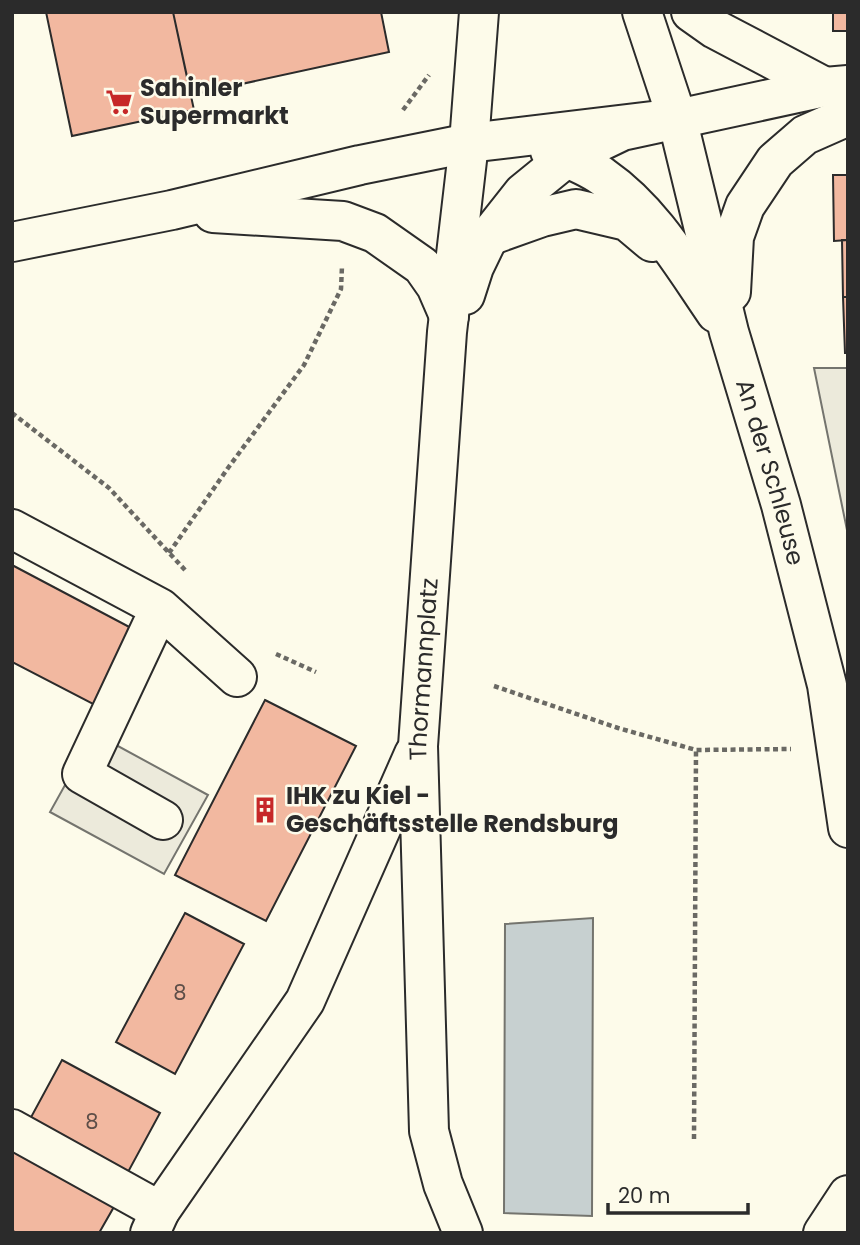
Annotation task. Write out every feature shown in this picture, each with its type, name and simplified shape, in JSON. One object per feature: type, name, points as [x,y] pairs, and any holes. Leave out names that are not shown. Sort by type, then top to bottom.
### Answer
[{"type":"main road","name":"Thormannplatz","points":[[463,1233],[443,1184],[429,1131],[418,746],[448,324],[481,142],[479,12]]},
{"type":"main road","name":"An der Schleuse","points":[[642,12],[677,118],[729,332],[780,506],[837,682],[836,750],[848,828]]},
{"type":"main road","points":[[691,12],[715,29],[840,96]]},
{"type":"main road","points":[[12,242],[173,210],[360,165],[481,142],[840,96]]},
{"type":"main road","points":[[729,332],[734,236],[745,206],[775,161],[805,135],[840,96]]},
{"type":"main road","points":[[448,324],[465,295],[474,267],[489,236],[523,193],[566,158],[622,131],[677,118]]},
{"type":"main road","points":[[481,142],[521,142],[566,158],[603,176],[637,206],[664,236],[729,332]]},
{"type":"main road","points":[[489,236],[542,217],[576,209],[627,221],[686,269]]},
{"type":"main road","points":[[173,210],[343,221],[374,233],[422,266],[436,286],[448,324]]},
{"type":"main road","points":[[12,529],[160,608],[237,677]]},
{"type":"main road","points":[[160,608],[82,774],[163,820]]},
{"type":"main road","points":[[12,1129],[155,1222],[306,1001],[418,746]]},
{"type":"main road","points":[[823,1232],[848,1195]]},
{"type":"path","points":[[169,553],[304,365],[341,289],[343,221]]},
{"type":"path","points":[[12,413],[109,488],[192,578]]},
{"type":"path","points":[[267,649],[316,672]]},
{"type":"path","points":[[494,686],[618,728],[696,750],[836,750]]},
{"type":"path","points":[[694,1139],[696,750]]},
{"type":"shaded area","points":[[814,368],[848,368],[848,535]]},
{"type":"shaded area","points":[[94,733],[208,795],[164,874],[50,812]]},
{"type":"shaded area","points":[[593,918],[592,1216],[504,1213],[505,924]]},
{"type":"building","points":[[46,12],[173,12],[194,110],[72,136]]},
{"type":"building","points":[[173,12],[381,12],[389,52],[191,95]]},
{"type":"building","points":[[833,12],[848,12],[848,31],[833,31]]},
{"type":"building","points":[[833,175],[848,175],[848,240],[834,241]]},
{"type":"building","points":[[842,240],[848,240],[848,297],[843,297]]},
{"type":"building","points":[[843,297],[848,297],[848,353],[845,353]]},
{"type":"building","points":[[12,565],[135,630],[95,705],[12,662]]},
{"type":"building","name":"IHK zu Kiel - Geschäftsstelle Rendsburg","points":[[265,700],[356,746],[266,921],[175,875]]},
{"type":"building","points":[[185,913],[244,944],[175,1074],[116,1042]]},
{"type":"building","points":[[62,1060],[160,1113],[121,1185],[23,1132]]},
{"type":"building","points":[[12,1145],[115,1205],[99,1233],[16,1233],[12,1230]]},
{"type":"place","name":"Sahinler Supermarkt","points":[[119,102]]},
{"type":"place","name":"IHK zu Kiel - Geschäftsstelle Rendsburg","points":[[265,810]]}]
